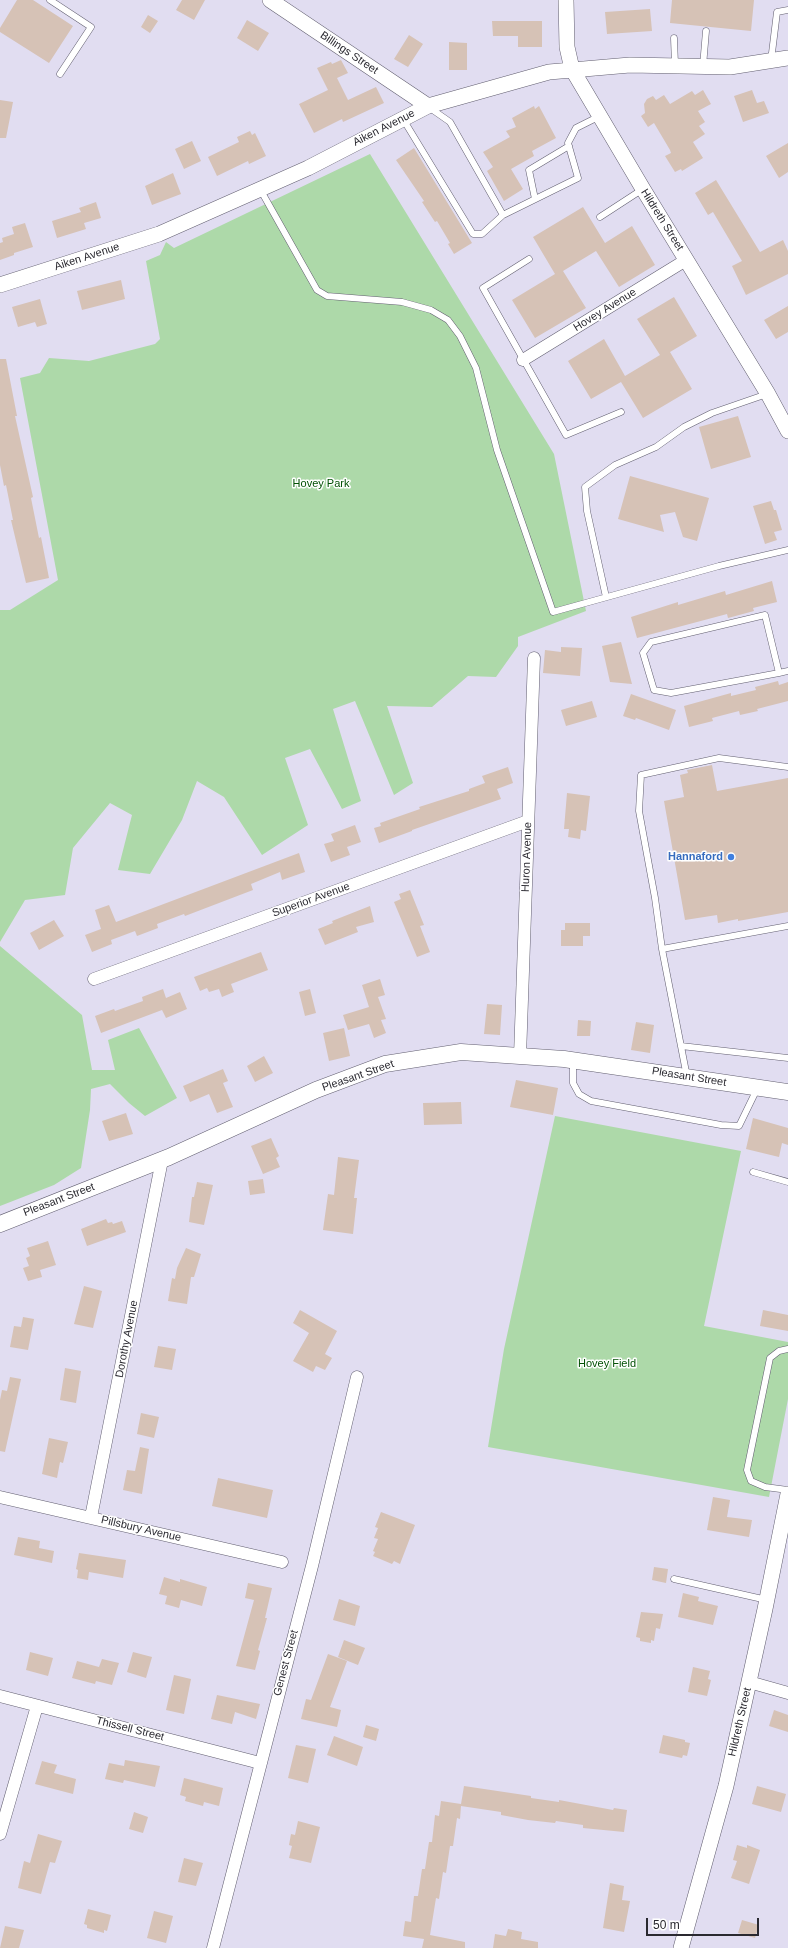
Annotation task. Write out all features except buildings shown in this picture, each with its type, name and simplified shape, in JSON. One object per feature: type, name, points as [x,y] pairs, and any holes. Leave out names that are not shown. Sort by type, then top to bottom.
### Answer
[{"type":"main road","name":"Pleasant Street","points":[[1,1226],[162,1160],[316,1090],[385,1064],[461,1052],[520,1056],[573,1060],[788,1092]]},
{"type":"street","name":"Billings Street","points":[[270,0],[428,106]]},
{"type":"street","name":"Hildreth Street","points":[[566,0],[567,47],[572,69],[768,394],[788,431]]},
{"type":"street","name":"Aiken Avenue","points":[[0,285],[159,234],[308,168],[428,106],[545,72],[572,69],[675,65],[730,67],[788,58]]},
{"type":"street","name":"Hovey Avenue","points":[[523,360],[686,260]]},
{"type":"street","name":"Huron Avenue","points":[[520,1056],[534,658]]},
{"type":"street","name":"Superior Avenue","points":[[94,979],[528,821]]},
{"type":"street","name":"Dorothy Avenue","points":[[91,1517],[162,1160]]},
{"type":"street","name":"Genest Street","points":[[213,1948],[312,1566],[357,1377]]},
{"type":"street","name":"Hildreth Street","points":[[682,1948],[726,1786],[750,1682],[788,1494]]},
{"type":"street","name":"Pillsbury Avenue","points":[[0,1497],[282,1562]]},
{"type":"street","points":[[750,1682],[788,1693]]},
{"type":"street","name":"Thissell Street","points":[[0,1696],[260,1763]]},
{"type":"street","points":[[0,1834],[37,1706]]},
{"type":"lane","points":[[50,0],[91,27],[60,74]]},
{"type":"lane","points":[[771,61],[777,12],[788,10]]},
{"type":"lane","points":[[703,66],[706,31]]},
{"type":"lane","points":[[674,38],[675,65]]},
{"type":"lane","points":[[428,106],[450,122],[503,215]]},
{"type":"lane","points":[[403,119],[473,234],[482,234],[503,215],[578,178],[568,143],[576,128],[600,116]]},
{"type":"lane","points":[[535,199],[529,170],[569,146]]},
{"type":"lane","points":[[260,189],[317,290],[327,296],[402,302],[431,310],[448,320],[460,336],[476,368],[497,450],[553,612],[719,566],[788,550]]},
{"type":"lane","points":[[600,217],[643,189]]},
{"type":"lane","points":[[529,259],[483,288],[566,435],[621,412]]},
{"type":"lane","points":[[606,598],[587,511],[585,486],[615,464],[656,448],[684,427],[712,413],[768,394]]},
{"type":"lane","points":[[779,673],[765,615],[651,642],[643,653],[654,690],[671,693],[779,673],[788,671]]},
{"type":"lane","points":[[687,1077],[662,949],[655,898],[639,811],[641,775],[719,758],[788,767]]},
{"type":"lane","points":[[662,949],[788,926]]},
{"type":"lane","points":[[681,1046],[788,1058]]},
{"type":"lane","points":[[573,1060],[573,1083],[579,1094],[591,1101],[722,1125],[739,1126],[757,1088]]},
{"type":"lane","points":[[753,1172],[788,1182]]},
{"type":"lane","points":[[788,1349],[779,1351],[770,1358],[747,1470],[751,1481],[765,1486],[788,1490]]},
{"type":"lane","points":[[674,1579],[767,1600]]},
{"type":"green space","name":"Hovey Park","points":[[370,154],[554,454],[586,611],[518,637],[518,646],[496,677],[468,676],[432,707],[387,706],[413,783],[394,795],[355,701],[333,709],[361,801],[342,809],[310,749],[285,758],[308,825],[262,855],[224,797],[197,781],[182,820],[150,874],[118,870],[132,815],[110,803],[73,848],[65,895],[25,900],[0,942],[0,610],[10,610],[58,580],[20,378],[40,373],[49,358],[89,361],[155,344],[160,339],[146,261],[160,255],[166,242],[174,248]]},
{"type":"green space","points":[[0,946],[82,1015],[92,1070],[115,1070],[108,1040],[139,1028],[177,1098],[145,1116],[129,1103],[110,1084],[91,1089],[90,1110],[81,1168],[54,1185],[0,1206]]},
{"type":"green space","name":"Hovey Field","points":[[555,1116],[741,1151],[704,1326],[788,1342],[788,1399],[769,1497],[488,1447],[504,1349]]},
{"type":"place","name":"Hannaford","points":[[731,857]]}]
